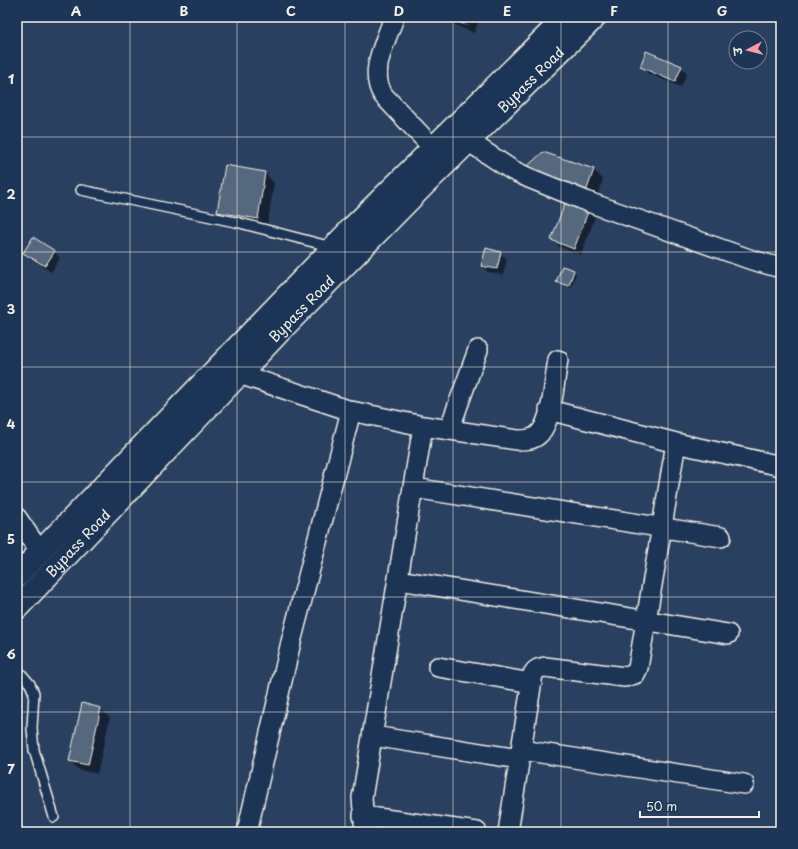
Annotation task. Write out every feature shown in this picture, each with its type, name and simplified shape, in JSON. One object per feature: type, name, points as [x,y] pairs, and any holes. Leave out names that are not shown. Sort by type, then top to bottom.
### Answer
[{"type":"main road","name":"Bypass Road","points":[[17,576],[333,248],[433,148],[578,20]]},
{"type":"main road","name":"Bypass Road","points":[[17,608],[239,374],[468,141],[578,20]]},
{"type":"street","points":[[394,17],[378,65],[376,76],[378,86],[383,95],[433,148]]},
{"type":"street","points":[[468,141],[512,170],[529,178],[591,203],[752,260],[781,268]]},
{"type":"street","points":[[448,430],[478,350]]},
{"type":"street","points":[[239,374],[351,411],[423,426],[517,440],[528,439],[540,432],[549,410],[558,360]]},
{"type":"street","points":[[549,410],[676,443],[781,466]]},
{"type":"street","points":[[247,832],[291,642],[351,411]]},
{"type":"street","points":[[423,426],[399,580],[362,798],[364,824],[477,832]]},
{"type":"street","points":[[508,832],[534,674],[539,668],[625,677],[635,674],[638,668],[660,528],[676,443]]},
{"type":"street","points":[[414,488],[721,537]]},
{"type":"street","points":[[17,518],[40,552]]},
{"type":"street","points":[[399,580],[728,634]]},
{"type":"street","points":[[438,666],[532,683]]},
{"type":"street","points":[[373,736],[744,784]]},
{"type":"lane","points":[[81,190],[240,223],[333,248]]},
{"type":"lane","points":[[17,669],[30,684],[34,693],[32,728],[34,750],[54,817]]},
{"type":"building","points":[[446,17],[467,17],[464,24]]},
{"type":"building","points":[[646,51],[682,66],[675,82],[640,67]]},
{"type":"building","points":[[543,152],[594,169],[586,192],[523,170]]},
{"type":"building","points":[[225,165],[265,172],[258,219],[217,212]]},
{"type":"building","points":[[566,200],[589,209],[574,249],[551,240]]},
{"type":"building","points":[[33,237],[55,251],[45,266],[23,253]]},
{"type":"building","points":[[486,248],[501,252],[497,269],[481,266]]},
{"type":"building","points":[[562,266],[574,270],[569,286],[556,282]]},
{"type":"building","points":[[82,703],[101,708],[88,765],[69,761]]}]
